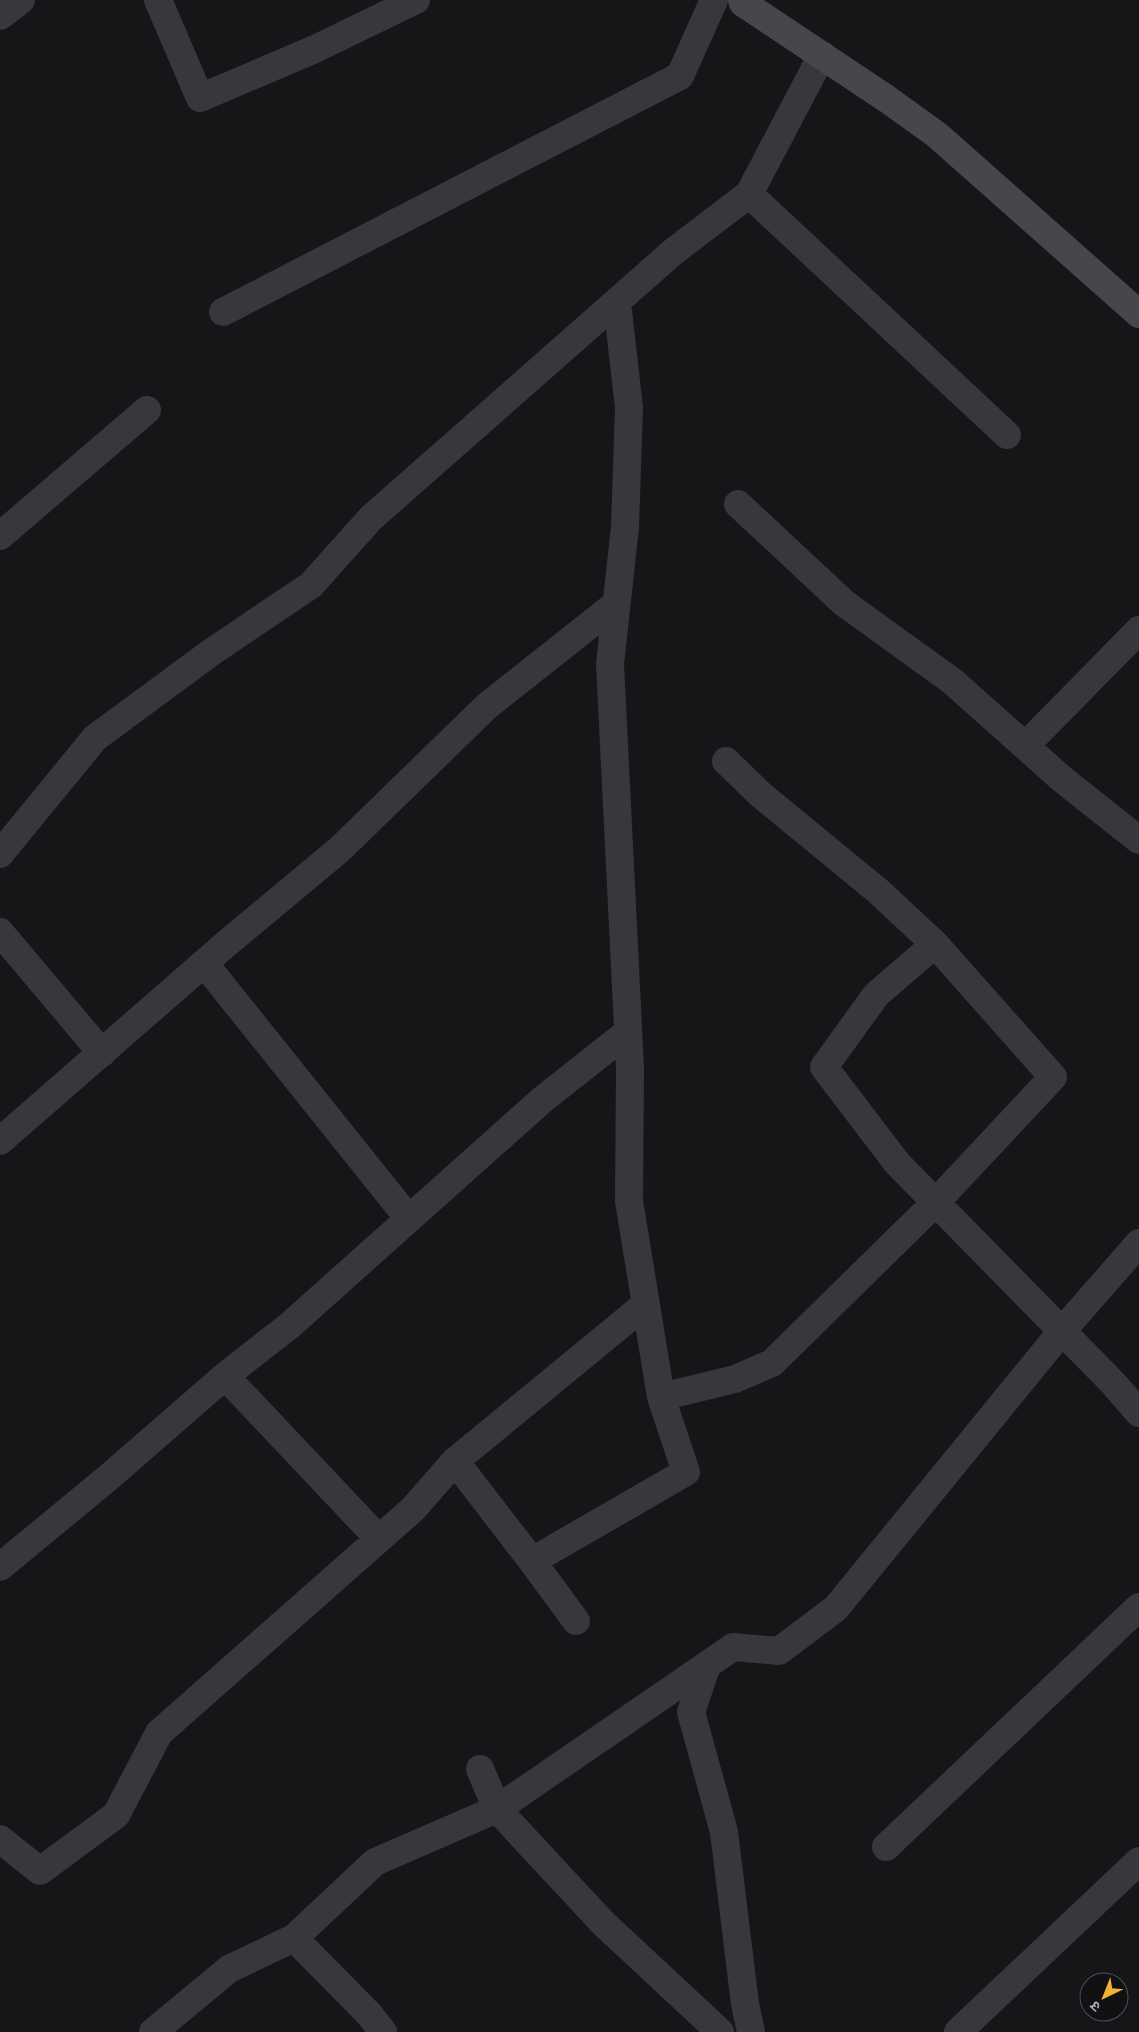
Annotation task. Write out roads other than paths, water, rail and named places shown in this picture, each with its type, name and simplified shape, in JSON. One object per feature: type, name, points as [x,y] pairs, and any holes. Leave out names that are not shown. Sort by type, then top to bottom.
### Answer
[{"type":"street","points":[[0,16],[21,0]]},
{"type":"street","points":[[158,0],[200,98],[315,50],[416,0]]},
{"type":"street","points":[[223,312],[680,76],[714,0]]},
{"type":"street","points":[[742,0],[743,3],[937,135],[1139,314]]},
{"type":"street","points":[[0,854],[95,738],[213,651],[311,585],[371,518],[673,252],[749,194],[822,55]]},
{"type":"street","points":[[749,194],[1006,435]]},
{"type":"street","points":[[532,1561],[686,1472],[661,1397],[629,1201],[630,1068],[610,664],[625,527],[629,408],[617,302]]},
{"type":"street","points":[[0,536],[147,410]]},
{"type":"street","points":[[738,504],[844,603],[952,681],[1062,779],[1139,840]]},
{"type":"street","points":[[0,1141],[204,963],[340,849],[487,706],[616,604]]},
{"type":"street","points":[[1025,746],[1139,630]]},
{"type":"street","points":[[661,1397],[735,1379],[772,1363],[936,1202],[1053,1077],[935,944],[878,892],[760,794],[726,761]]},
{"type":"street","points":[[0,932],[102,1053]]},
{"type":"street","points":[[935,944],[876,995],[824,1067],[897,1163],[1113,1383],[1139,1413]]},
{"type":"street","points":[[204,963],[409,1219]]},
{"type":"street","points":[[0,1567],[225,1376],[289,1326],[542,1100],[628,1032]]},
{"type":"street","points":[[153,2032],[229,1969],[294,1938],[375,1862],[497,1808],[733,1647],[779,1651],[836,1608],[1062,1331],[1139,1243]]},
{"type":"street","points":[[0,1839],[40,1871],[116,1815],[159,1733],[413,1509],[455,1461],[646,1304]]},
{"type":"street","points":[[225,1376],[379,1538]]},
{"type":"street","points":[[455,1461],[576,1621]]},
{"type":"street","points":[[886,1847],[1139,1608]]},
{"type":"street","points":[[707,1666],[691,1712],[724,1832],[744,2004],[751,2032]]},
{"type":"street","points":[[480,1769],[497,1808],[603,1924],[720,2032]]},
{"type":"street","points":[[958,2032],[1139,1861]]},
{"type":"street","points":[[294,1938],[369,2014],[383,2032]]}]
